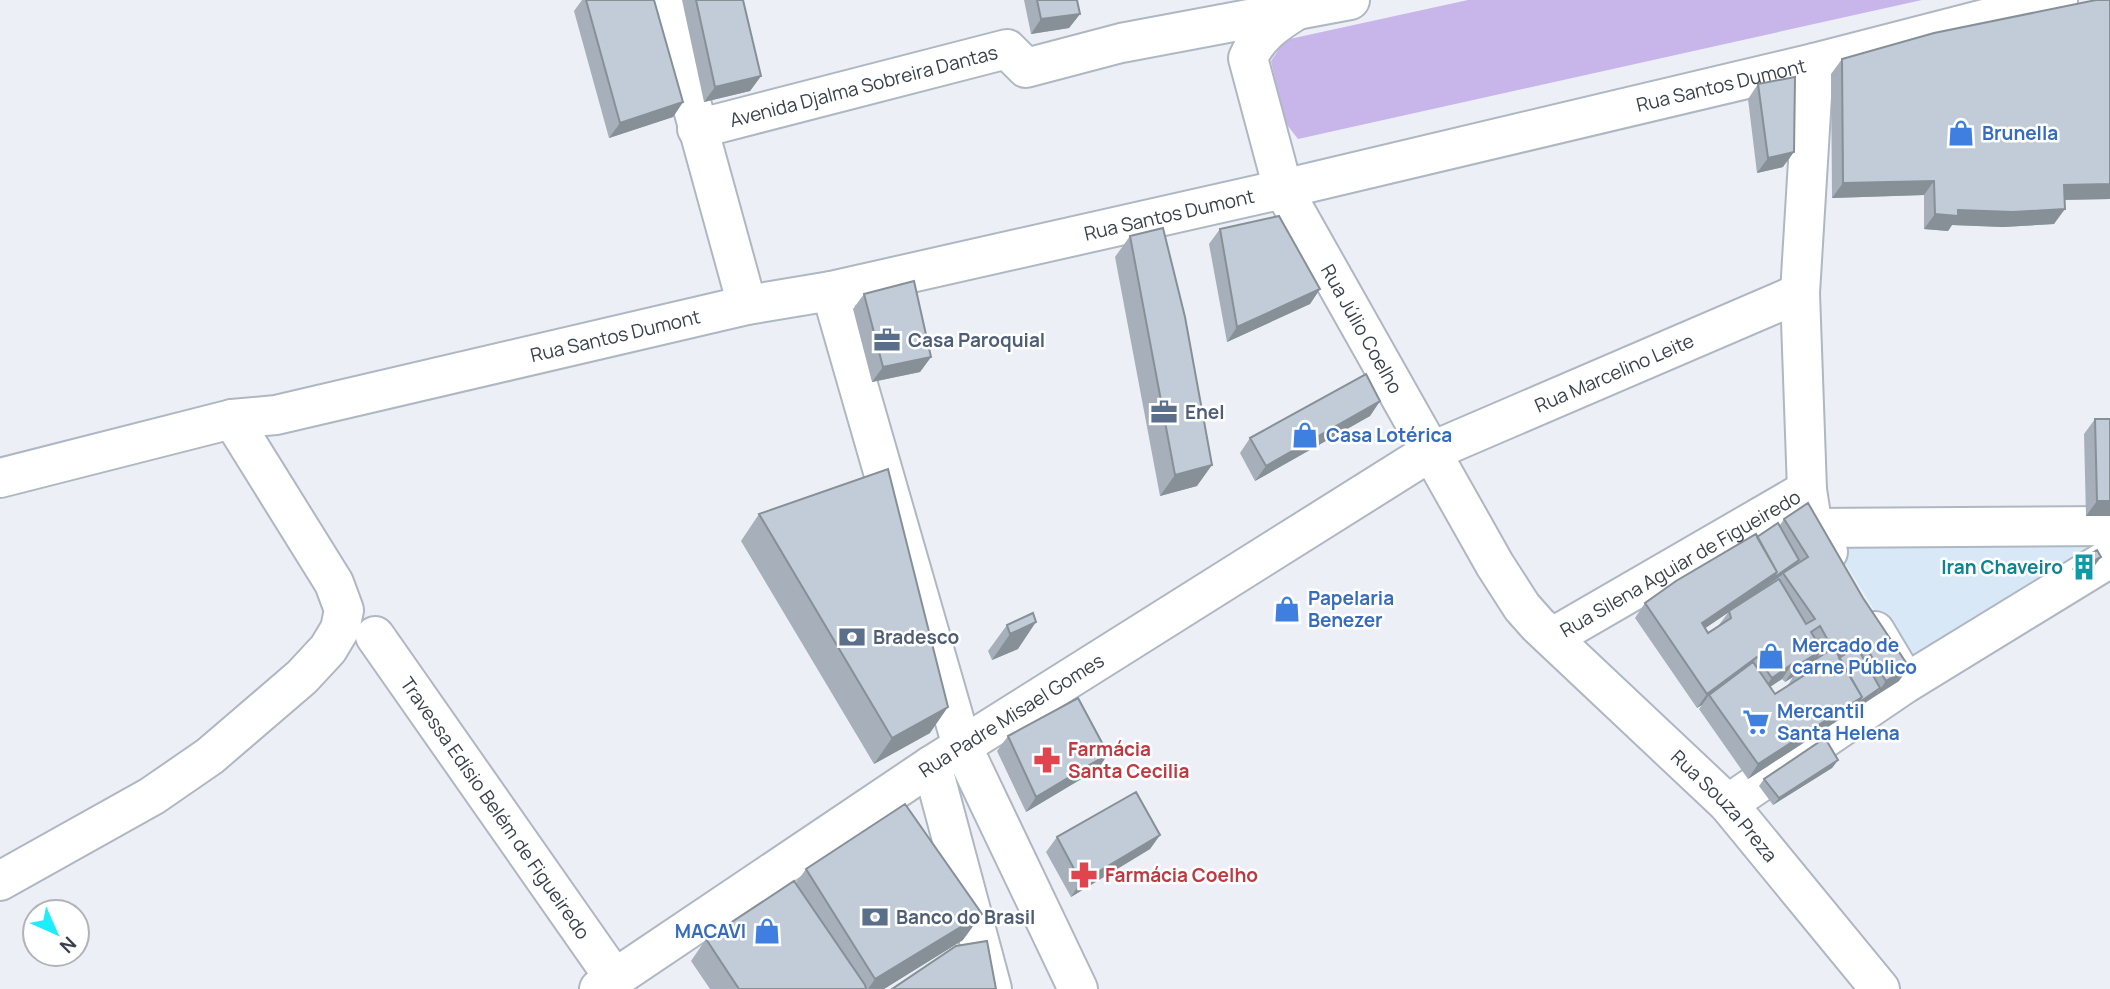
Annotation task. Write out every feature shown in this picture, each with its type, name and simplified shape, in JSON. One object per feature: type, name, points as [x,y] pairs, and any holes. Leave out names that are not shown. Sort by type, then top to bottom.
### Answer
[{"type":"street","points":[[663,0],[747,305]]},
{"type":"street","name":"Avenida Djalma Sobreira Dantas","points":[[697,130],[1007,49],[1026,68],[1121,43],[1350,0]]},
{"type":"street","name":"Rua Santos Dumont","points":[[0,478],[232,419],[276,415],[747,305],[831,291],[1283,189],[1814,63],[2058,0]]},
{"type":"street","name":"Rua Júlio Coelho","points":[[1297,10],[1264,33],[1254,44],[1248,58],[1283,189],[1430,452],[1522,607],[1553,637]]},
{"type":"street","points":[[1814,63],[1800,293],[1807,490],[1813,527],[1906,683]]},
{"type":"street","points":[[831,291],[947,755],[992,989]]},
{"type":"street","name":"Rua Marcelino Leite","points":[[1430,452],[1800,293]]},
{"type":"street","points":[[0,881],[152,796],[211,756],[302,677],[328,649],[340,629],[344,610],[334,583],[232,419]]},
{"type":"street","name":"Rua Padre Misael Gomes","points":[[607,984],[947,755],[1430,452]]},
{"type":"street","name":"Rua Silena Aguiar de Figueiredo","points":[[1553,637],[1807,490]]},
{"type":"street","points":[[1813,527],[2110,526]]},
{"type":"street","points":[[1728,804],[1906,683],[2110,558]]},
{"type":"street","name":"Travessa Edísio Belém de Figueiredo","points":[[375,636],[607,984]]},
{"type":"street","name":"Rua Souza Preza","points":[[1553,637],[1728,804],[1880,989]]},
{"type":"street","points":[[947,755],[1078,989]]},
{"type":"shaded area","points":[[1468,0],[1922,0],[1298,139],[1284,121],[1271,61],[1285,40]]},
{"type":"shaded area","points":[[1834,545],[2106,546],[1910,668]]},
{"type":"building","points":[[586,0],[654,0],[683,102],[620,123]]},
{"type":"building","points":[[696,0],[743,0],[761,76],[715,87]]},
{"type":"building","points":[[1037,0],[1077,0],[1080,14],[1041,19]]},
{"type":"building","points":[[2096,0],[2110,0],[2110,184],[2064,185],[2065,209],[2013,212],[1958,210],[1958,216],[1935,214],[1934,181],[1843,183],[1842,59],[1934,33]]},
{"type":"building","points":[[1795,77],[1794,152],[1768,158],[1758,84]]},
{"type":"building","points":[[1279,216],[1320,289],[1237,327],[1220,229]]},
{"type":"building","points":[[1163,228],[1185,317],[1212,465],[1175,475],[1130,236]]},
{"type":"building","name":"Casa Paroquial","points":[[914,281],[931,357],[883,367],[864,294]]},
{"type":"building","name":"Casa Lotérica","points":[[1366,374],[1380,401],[1266,466],[1250,438]]},
{"type":"building","points":[[2095,419],[2110,419],[2110,501],[2097,501]]},
{"type":"building","name":"Bradesco","points":[[888,469],[948,707],[892,738],[759,514]]},
{"type":"building","points":[[1808,503],[1863,598],[1909,667],[1886,681],[1862,640],[1830,644],[1820,626],[1811,632],[1822,650],[1795,667],[1792,664],[1772,678],[1757,657],[1707,694],[1645,603],[1676,581],[1756,534],[1777,572],[1702,623],[1708,633],[1731,618],[1729,611],[1779,579],[1806,624],[1815,619],[1783,573],[1808,557],[1784,519]]},
{"type":"building","points":[[1778,523],[1799,560],[1772,579],[1777,572],[1757,537]]},
{"type":"building","points":[[2097,550],[2101,557],[2081,568],[2078,561]]},
{"type":"building","points":[[1033,613],[1036,622],[1010,634],[1007,625]]},
{"type":"building","points":[[1857,647],[1880,688],[1857,704],[1862,697],[1839,658]]},
{"type":"building","points":[[1834,648],[1862,697],[1758,764],[1709,695],[1753,662],[1775,694],[1803,676],[1798,670]]},
{"type":"building","name":"Farmácia Santa Cecilia","points":[[1078,698],[1108,754],[1036,797],[1008,736]]},
{"type":"building","points":[[1825,738],[1838,760],[1779,798],[1764,779]]},
{"type":"building","name":"Farmácia Coelho","points":[[1136,792],[1160,835],[1081,882],[1057,837]]},
{"type":"building","name":"Banco do Brasil","points":[[905,804],[982,914],[875,979],[806,869]]},
{"type":"building","name":"MACAVI","points":[[794,881],[866,989],[739,989],[706,939]]},
{"type":"building","points":[[987,941],[996,989],[892,989],[956,946]]},
{"type":"place","name":"Brunella","points":[[1961,133]]},
{"type":"place","name":"Casa Paroquial","points":[[887,340]]},
{"type":"place","name":"Enel","points":[[1164,412]]},
{"type":"place","name":"Casa Lotérica","points":[[1305,435]]},
{"type":"place","name":"Iran Chaveiro","points":[[2084,567]]},
{"type":"place","name":"Papelaria Benezer","points":[[1287,609]]},
{"type":"place","name":"Bradesco","points":[[852,637]]},
{"type":"place","name":"Mercado de carne Público","points":[[1771,656]]},
{"type":"place","name":"Mercantil Santa Helena","points":[[1756,722]]},
{"type":"place","name":"Farmácia Santa Cecilia","points":[[1047,760]]},
{"type":"place","name":"Farmácia Coelho","points":[[1084,875]]},
{"type":"place","name":"Banco do Brasil","points":[[875,917]]},
{"type":"place","name":"MACAVI","points":[[767,931]]}]
